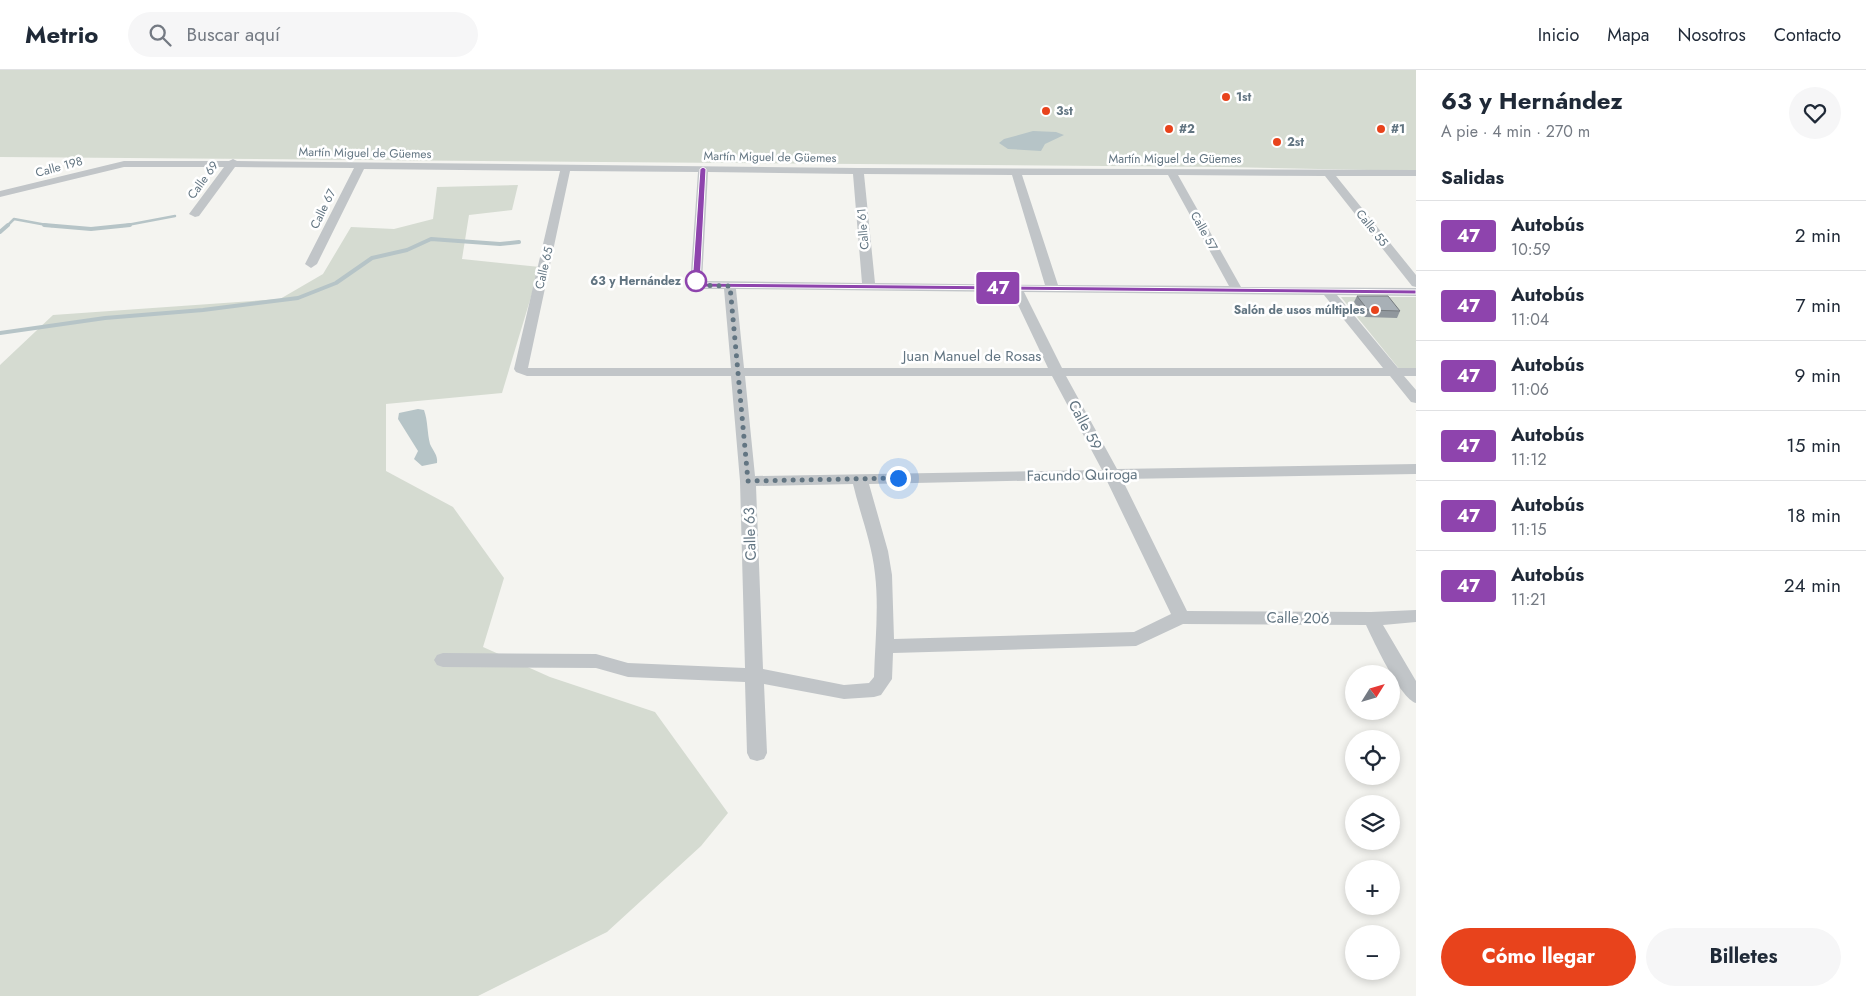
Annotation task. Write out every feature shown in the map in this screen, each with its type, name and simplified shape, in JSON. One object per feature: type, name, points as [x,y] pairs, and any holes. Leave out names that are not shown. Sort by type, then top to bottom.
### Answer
[{"type":"street","name":"Martín Miguel de Güemes","points":[[124,164],[233,162],[360,166],[858,171],[1416,173]]},
{"type":"street","name":"Calle 69","points":[[195,214],[233,162]]},
{"type":"street","name":"Calle 198","points":[[0,194],[124,164]]},
{"type":"street","name":"Calle 67","points":[[311,264],[360,166]]},
{"type":"street","name":"Calle 65","points":[[524,371],[566,167]]},
{"type":"street","points":[[703,169],[696,285],[1416,292]]},
{"type":"street","name":"Calle 61","points":[[858,171],[869,287]]},
{"type":"street","points":[[1016,171],[1053,289]]},
{"type":"street","name":"Calle 57","points":[[1171,172],[1237,290]]},
{"type":"street","name":"Calle 55","points":[[1328,172],[1416,283]]},
{"type":"street","name":"Calle 63","points":[[730,286],[748,481],[757,753]]},
{"type":"street","name":"Calle 59","points":[[1016,288],[1057,372],[1112,475],[1181,616]]},
{"type":"street","points":[[1326,291],[1416,399]]},
{"type":"street","name":"Juan Manuel de Rosas","points":[[524,371],[1416,372]]},
{"type":"street","name":"Facundo Quiroga","points":[[748,481],[1416,470]]},
{"type":"street","points":[[443,660],[596,661],[628,670],[755,675],[844,692],[874,690],[883,679],[884,576],[878,544],[866,509],[860,479]]},
{"type":"street","points":[[884,646],[1136,640],[1181,616]]},
{"type":"street","name":"Calle 206","points":[[1181,616],[1371,618],[1416,616]]},
{"type":"street","points":[[1371,618],[1394,664],[1416,696]]},
{"type":"shaded area","points":[[0,70],[1416,70],[1416,171],[1225,167],[0,157]]},
{"type":"shaded area","points":[[1033,131],[1056,132],[1064,135],[1045,144],[1041,151],[1008,149],[999,143],[1004,139]]},
{"type":"shaded area","points":[[518,185],[512,210],[469,215],[462,259],[540,267],[502,393],[386,404],[386,471],[453,507],[504,578],[483,647],[550,677],[655,712],[728,813],[701,846],[607,932],[478,996],[0,996],[0,365],[53,315],[280,299],[323,274],[351,227],[394,229],[433,219],[437,187]]},
{"type":"shaded area","points":[[1341,297],[1416,297],[1416,370],[1400,370]]},
{"type":"shaded area","points":[[418,409],[424,410],[430,444],[436,455],[437,463],[422,466],[414,459],[418,451],[398,419],[399,413]]},
{"type":"building","points":[[1357,296],[1388,296],[1400,311],[1368,310]]},
{"type":"waterway","points":[[124,226],[175,216]]},
{"type":"waterway","points":[[8,225],[14,219],[49,225]]},
{"type":"waterway","points":[[0,232],[8,225]]},
{"type":"waterway","points":[[44,225],[49,225]]},
{"type":"waterway","points":[[49,225],[91,229],[124,226]]},
{"type":"waterway","points":[[124,226],[130,225]]},
{"type":"waterway","points":[[0,333],[105,318],[203,310],[298,298],[336,283],[372,258],[407,250],[431,239],[500,244],[519,242]]},
{"type":"bus line","name":"47","points":[[703,169],[696,285],[1416,292]]},
{"type":"place","name":"1st","points":[[1226,97]]},
{"type":"place","name":"3st","points":[[1046,111]]},
{"type":"place","name":"#2","points":[[1169,129]]},
{"type":"place","name":"#1","points":[[1381,129]]},
{"type":"place","name":"2st","points":[[1277,142]]},
{"type":"place","name":"63 y Hernández","points":[[696,281]]},
{"type":"place","name":"Salón de usos múltiples","points":[[1375,310]]},
{"type":"route","points":[[696,281],[696,285],[730,286],[748,481],[898,478]]}]
